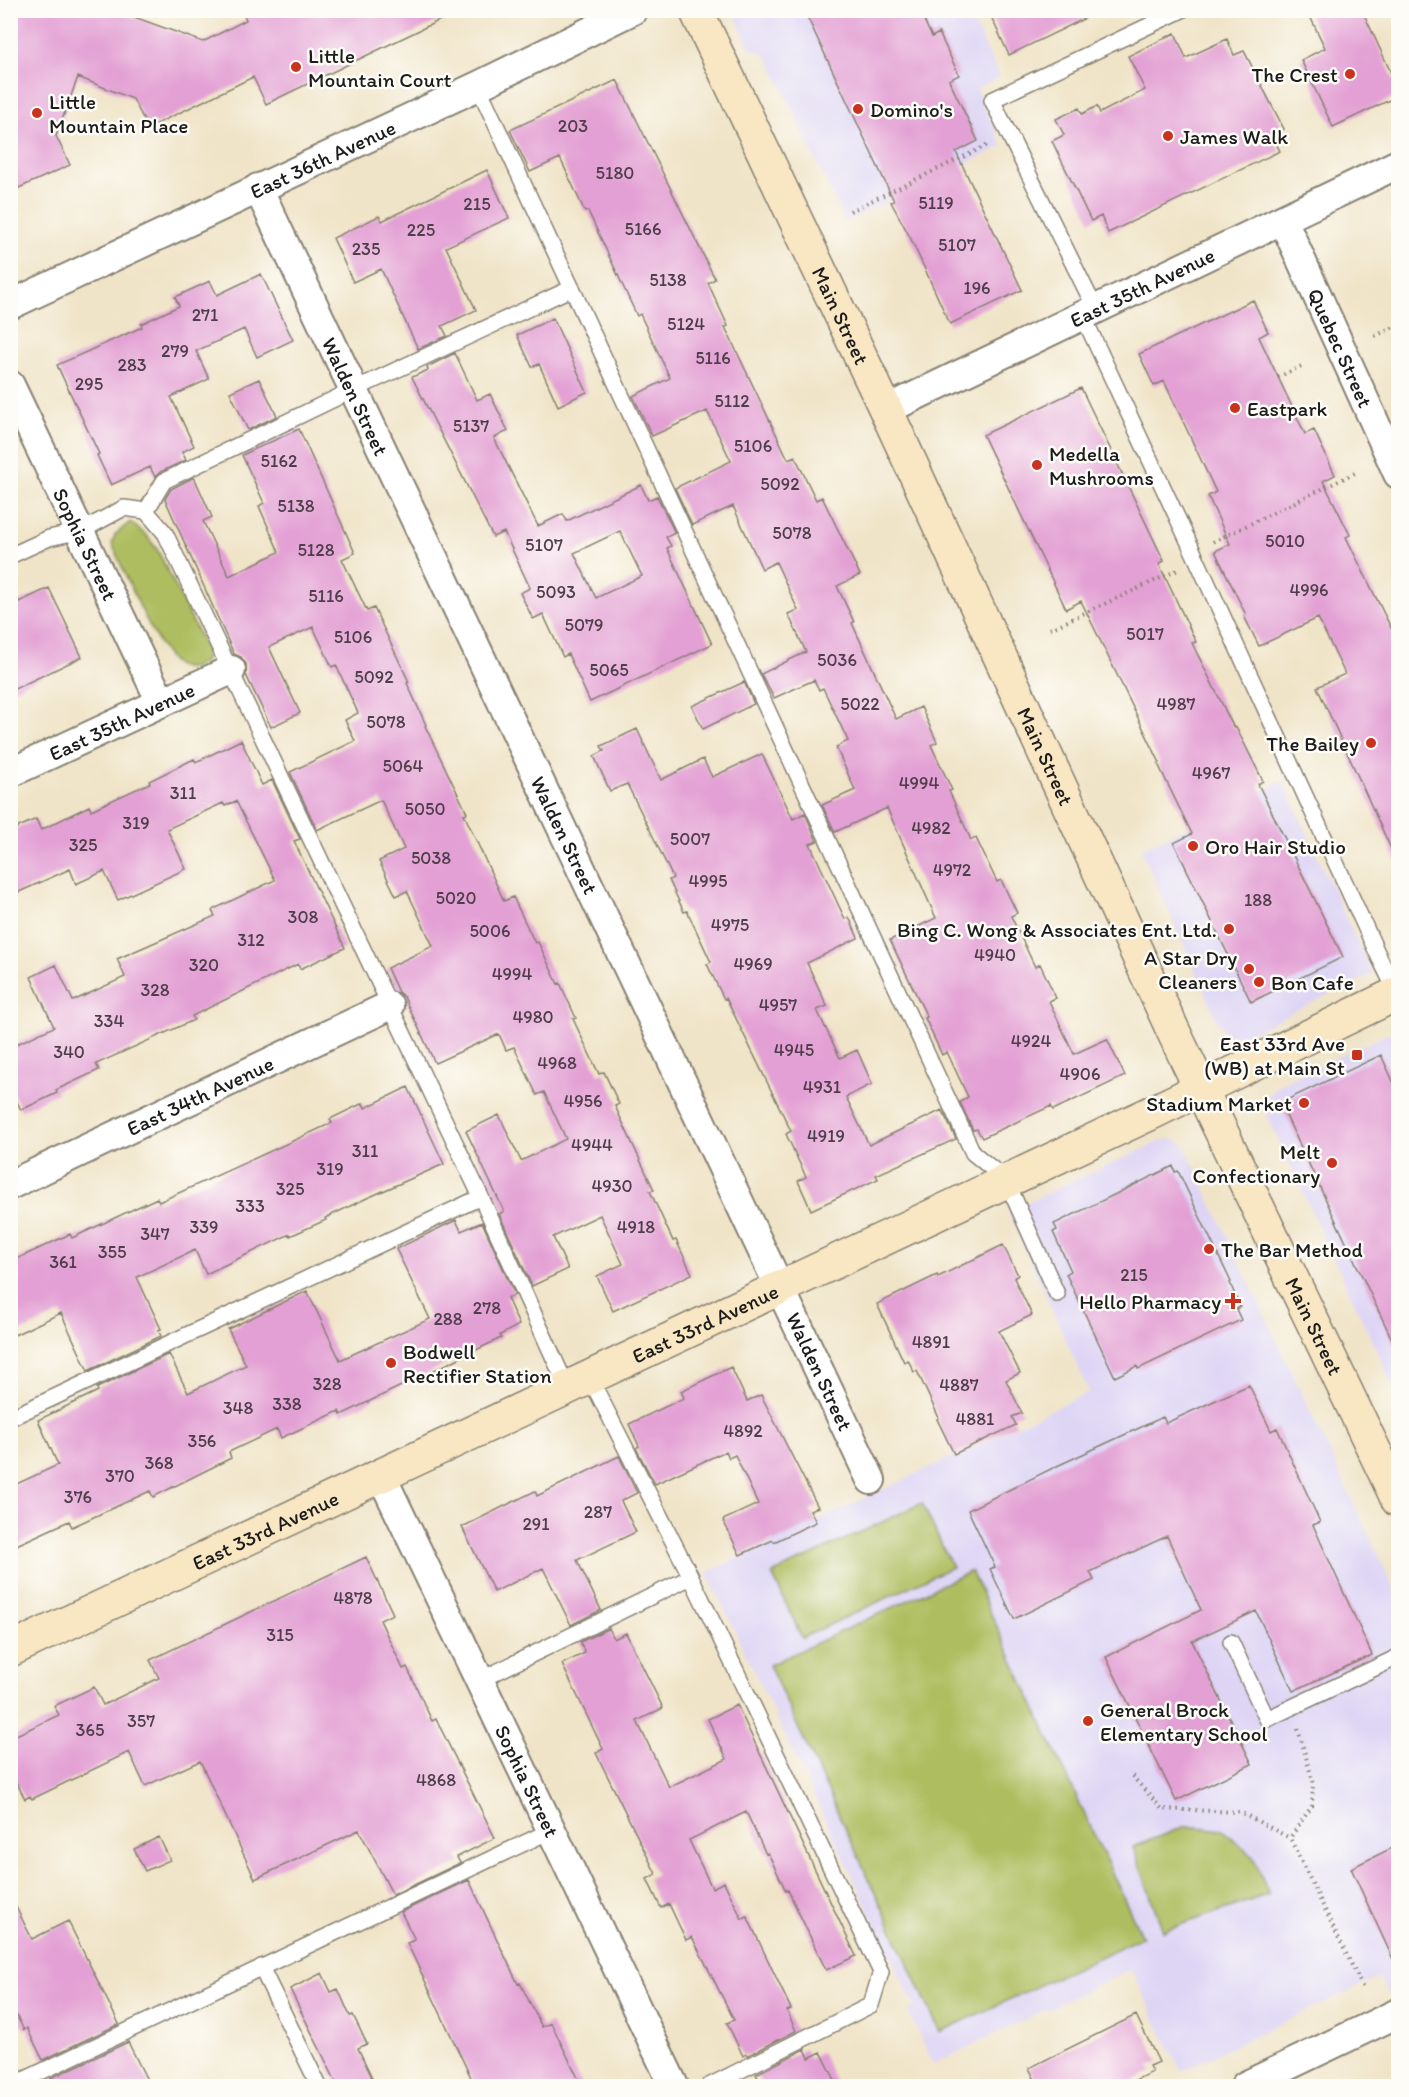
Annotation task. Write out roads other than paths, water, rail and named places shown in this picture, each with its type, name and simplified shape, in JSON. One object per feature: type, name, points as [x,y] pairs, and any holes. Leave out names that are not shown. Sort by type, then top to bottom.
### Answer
[{"type":"main road","name":"Main Street","points":[[696,10],[886,410],[1200,1089],[1398,1500]]},
{"type":"main road","name":"East 33rd Avenue","points":[[10,1650],[1398,994]]},
{"type":"street","name":"East 36th Avenue","points":[[10,305],[478,86],[633,10]]},
{"type":"street","name":"East 35th Avenue","points":[[886,410],[1398,164]]},
{"type":"street","name":"Walden Street","points":[[258,188],[352,391],[781,1286],[871,1480]]},
{"type":"street","name":"Quebec Street","points":[[1282,220],[1398,474]]},
{"type":"street","name":"Sophia Street","points":[[10,385],[161,702]]},
{"type":"street","name":"East 35th Avenue","points":[[10,773],[231,670]]},
{"type":"street","name":"East 34th Avenue","points":[[10,1185],[389,1006]]},
{"type":"street","name":"Sophia Street","points":[[381,1475],[674,2086]]},
{"type":"street","points":[[1245,2086],[1398,2013]]},
{"type":"lane","points":[[1182,10],[992,100],[1010,135],[1195,556],[1398,994]]},
{"type":"lane","points":[[478,86],[973,1153],[1006,1180],[1057,1294]]},
{"type":"lane","points":[[146,511],[164,481],[572,288]]},
{"type":"lane","points":[[10,556],[49,538],[81,531],[124,508],[146,511],[165,533],[481,1197],[578,1381],[691,1577],[881,1972],[871,2005],[709,2086]]},
{"type":"lane","points":[[10,1418],[481,1197]]},
{"type":"lane","points":[[480,1680],[691,1577]]},
{"type":"lane","points":[[1231,1642],[1268,1719],[1398,1657]]},
{"type":"lane","points":[[11,2086],[552,1830]]},
{"type":"lane","points":[[261,1967],[319,2086]]},
{"type":"place","name":"Little Mountain Court","points":[[296,67]]},
{"type":"place","name":"The Crest","points":[[1350,74]]},
{"type":"place","name":"Domino's","points":[[858,109]]},
{"type":"place","name":"Little Mountain Place","points":[[37,113]]},
{"type":"place","name":"James Walk","points":[[1168,136]]},
{"type":"place","name":"Eastpark","points":[[1235,408]]},
{"type":"place","name":"Medella Mushrooms","points":[[1037,465]]},
{"type":"place","name":"The Bailey","points":[[1371,743]]},
{"type":"place","name":"Oro Hair Studio","points":[[1193,846]]},
{"type":"place","name":"Bing C. Wong & Associates Ent. Ltd.","points":[[1229,929]]},
{"type":"place","name":"A Star Dry Cleaners","points":[[1249,969]]},
{"type":"place","name":"Bon Cafe","points":[[1259,982]]},
{"type":"place","name":"East 33rd Ave (WB) at Main St","points":[[1357,1055]]},
{"type":"place","name":"Stadium Market","points":[[1304,1103]]},
{"type":"place","name":"Melt Confectionary","points":[[1332,1163]]},
{"type":"place","name":"The Bar Method","points":[[1209,1249]]},
{"type":"place","name":"Hello Pharmacy","points":[[1233,1301]]},
{"type":"place","name":"Bodwell Rectifier Station","points":[[391,1363]]},
{"type":"place","name":"General Brock Elementary School","points":[[1088,1721]]}]
